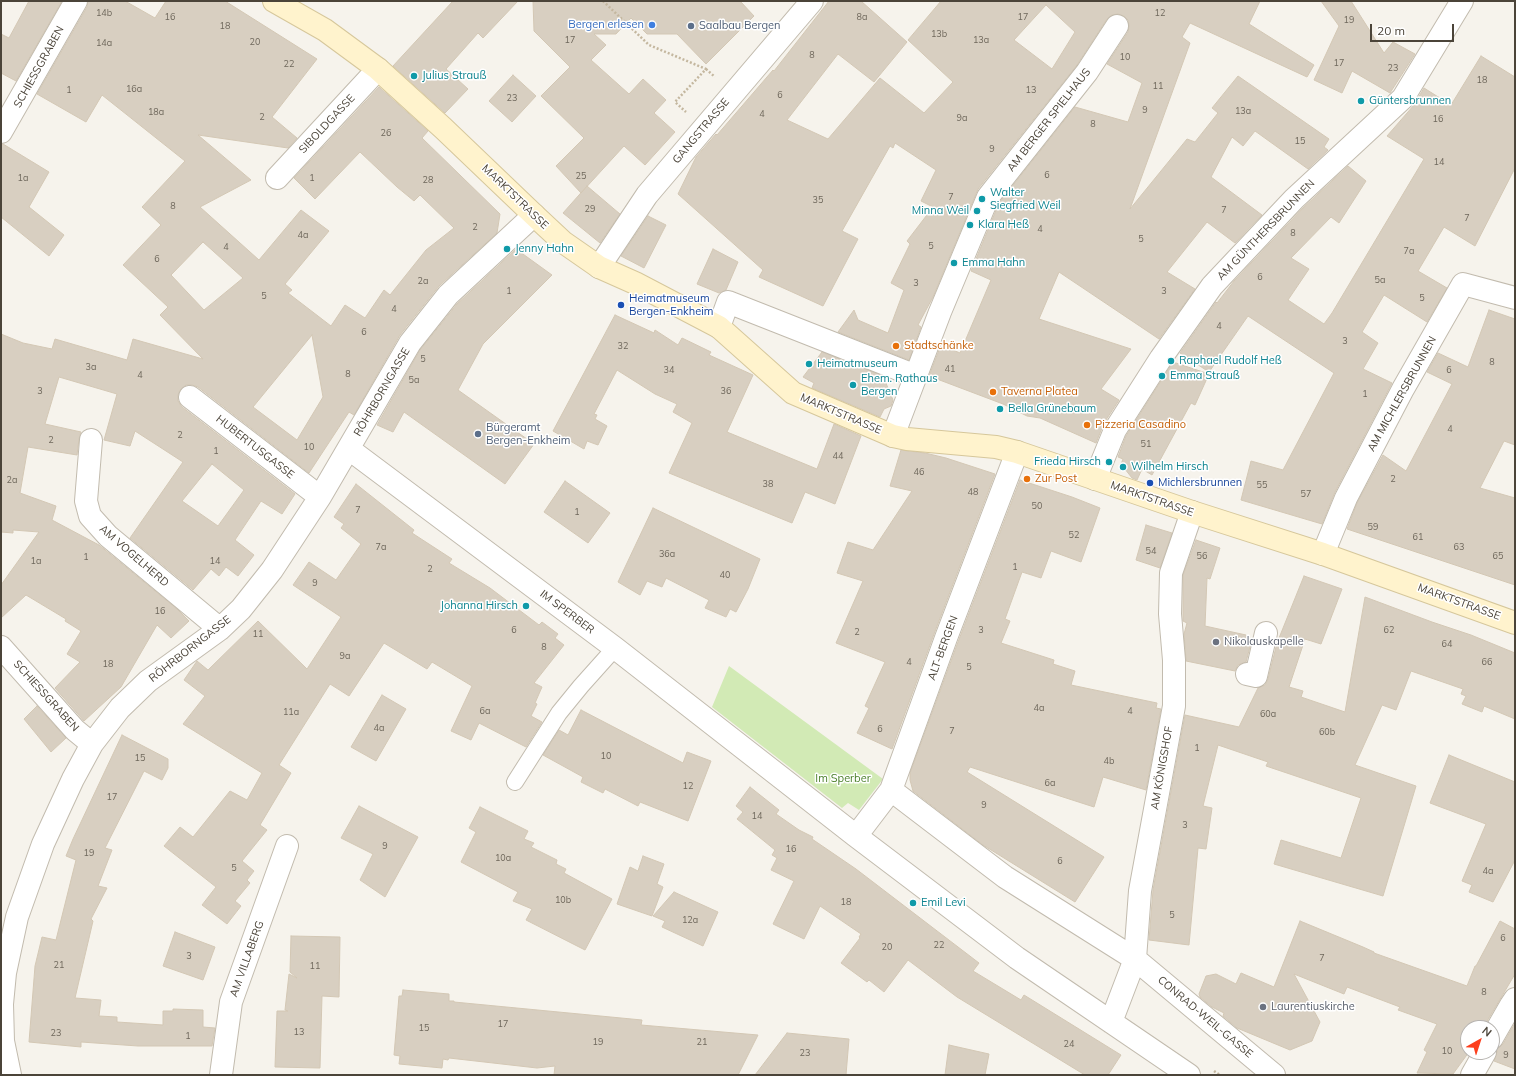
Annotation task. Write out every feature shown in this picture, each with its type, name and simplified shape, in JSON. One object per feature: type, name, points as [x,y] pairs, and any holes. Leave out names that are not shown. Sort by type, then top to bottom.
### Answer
[{"type":"street","name":"SCHIESSGRABEN","points":[[1,132],[76,1]]},
{"type":"street","name":"GANGSTRASSE","points":[[599,267],[647,195],[812,1]]},
{"type":"street","name":"AM GÜNTHERSBRUNNEN","points":[[1094,479],[1115,430],[1161,358],[1212,286],[1294,199],[1403,98],[1462,1]]},
{"type":"street","name":"MARKTSTRASSE","points":[[281,3],[325,30],[378,69],[443,128],[563,242],[599,267],[635,283],[719,327],[793,393],[893,436],[907,439],[996,446],[1017,452],[1192,512],[1323,554],[1515,622]]},
{"type":"street","name":"AM BERGER SPIELHAUS","points":[[893,436],[940,312],[988,197],[1087,72],[1117,26]]},
{"type":"street","name":"SIBOLDGASSE","points":[[277,178],[378,69]]},
{"type":"street","name":"RÖHRBORNGASSE","points":[[10,1075],[3,1041],[2,1004],[5,974],[17,917],[43,844],[73,779],[92,744],[120,708],[148,681],[220,629],[241,609],[272,570],[320,497],[410,343],[448,295],[534,216]]},
{"type":"street","name":"AM MICHLERSBRUNNEN","points":[[1323,554],[1346,498],[1403,389],[1463,284],[1515,298]]},
{"type":"street","points":[[719,327],[728,302],[916,376]]},
{"type":"street","name":"HUBERTUSGASSE","points":[[190,397],[320,497]]},
{"type":"street","name":"AM VOGELHERD","points":[[91,440],[86,501],[90,516],[108,536],[220,629]]},
{"type":"street","name":"IM SPERBER","points":[[349,449],[616,648],[856,836],[1017,958],[1189,1075]]},
{"type":"street","name":"ALT-BERGEN","points":[[856,836],[891,790],[946,638],[1017,452]]},
{"type":"street","name":"AM KÖNIGSHOF","points":[[1111,1022],[1135,959],[1140,891],[1174,706],[1174,660],[1170,614],[1171,573],[1192,512]]},
{"type":"street","points":[[1247,674],[1256,676],[1266,632]]},
{"type":"street","name":"SCHIESSGRABEN","points":[[1,647],[75,730],[92,744]]},
{"type":"street","points":[[891,790],[1005,877],[1135,959]]},
{"type":"street","name":"AM VILLABERG","points":[[221,1075],[231,1002],[287,846]]},
{"type":"street","name":"CONRAD-WEIL-GASSE","points":[[1135,959],[1274,1075]]},
{"type":"street","points":[[1500,1023],[1515,999]]},
{"type":"street","points":[[1472,1075],[1480,1060]]},
{"type":"lane","points":[[515,782],[559,713],[581,686],[616,648]]},
{"type":"path","points":[[603,1],[649,45],[706,69],[675,102],[704,128]]},
{"type":"green space","name":"Im Sperber","points":[[729,666],[883,779],[859,810],[848,803],[842,808],[712,707]]},
{"type":"building","points":[[29,1],[62,1],[16,81],[1,73],[1,34],[9,38]]},
{"type":"building","points":[[88,1],[125,1],[155,18],[166,1],[225,1],[317,59],[272,117],[297,138],[288,148],[198,135],[251,180],[200,207],[259,260],[301,210],[329,231],[285,284],[292,290],[288,293],[331,326],[345,305],[365,318],[384,290],[390,295],[426,250],[454,228],[420,195],[414,201],[360,152],[315,199],[294,178],[379,87],[428,131],[422,138],[500,214],[497,233],[439,286],[400,335],[354,415],[349,412],[309,473],[198,387],[186,385],[180,390],[178,401],[182,407],[295,494],[282,514],[261,501],[235,540],[254,555],[238,576],[226,567],[219,576],[211,569],[193,590],[130,538],[183,462],[135,431],[130,446],[104,440],[117,394],[59,377],[45,424],[81,432],[77,455],[28,447],[20,493],[56,506],[52,520],[99,545],[177,609],[189,621],[171,638],[157,625],[121,687],[84,721],[55,688],[80,662],[67,654],[81,631],[65,621],[66,619],[26,595],[1,618],[1,585],[39,532],[13,530],[13,533],[1,532],[1,334],[23,343],[52,349],[55,339],[127,360],[133,339],[203,359],[160,315],[168,307],[123,265],[161,225],[142,207],[185,161],[102,95],[86,122],[37,94],[87,7]],"holes":[[[203,242],[243,278],[204,310],[171,275]],[[312,335],[323,397],[297,440],[253,407]],[[212,464],[244,490],[218,526],[182,501]]]},
{"type":"building","points":[[453,1],[518,1],[483,38],[478,33],[446,69],[468,89],[445,113],[393,66]]},
{"type":"building","points":[[533,1],[740,1],[754,16],[706,64],[677,34],[647,34],[631,18],[616,34],[594,34],[606,45],[591,60],[629,94],[643,79],[666,100],[654,113],[675,132],[645,165],[624,146],[581,193],[556,166],[584,138],[541,96],[570,67],[534,31]]},
{"type":"building","points":[[829,1],[861,1],[907,42],[874,82],[838,54],[787,120],[828,139],[880,78],[924,113],[953,82],[908,40],[941,1],[1260,1],[1249,24],[1314,65],[1307,77],[1190,23],[1182,37],[1190,43],[1130,209],[1187,139],[1195,142],[1218,113],[1212,108],[1238,76],[1329,139],[1324,147],[1328,150],[1308,169],[1255,131],[1243,146],[1232,137],[1211,177],[1262,215],[1235,243],[1207,222],[1167,272],[1195,289],[1159,339],[1059,272],[1039,319],[1131,349],[1101,389],[1119,400],[1104,423],[1096,443],[1040,418],[1027,416],[1003,404],[929,376],[941,345],[960,353],[991,280],[971,271],[999,203],[1075,107],[1128,122],[1142,83],[1107,64],[1128,32],[1128,20],[1124,16],[1118,14],[1112,15],[1107,19],[1077,65],[978,189],[933,297],[918,325],[921,327],[909,360],[838,332],[854,310],[858,320],[888,333],[904,290],[891,283],[910,244],[907,241],[933,207],[921,201],[936,170],[895,143],[893,148],[890,146],[842,231],[858,239],[823,306],[759,277],[763,270],[678,194],[696,157],[773,70],[774,71]],"holes":[[[1046,5],[1075,32],[1052,69],[1014,40]]]},
{"type":"building","points":[[1321,1],[1351,1],[1384,53],[1393,42],[1415,54],[1390,93],[1352,71],[1342,93],[1314,80],[1339,26]]},
{"type":"building","points":[[1481,56],[1515,77],[1515,168],[1475,246],[1444,227],[1418,271],[1447,288],[1427,322],[1384,295],[1362,332],[1378,343],[1363,369],[1392,383],[1335,492],[1322,524],[1241,500],[1251,461],[1283,470],[1334,373],[1248,316],[1209,372],[1180,353],[1216,302],[1217,303],[1234,281],[1303,208],[1348,166],[1366,181],[1339,223],[1331,217],[1291,258],[1309,269],[1288,300],[1324,324],[1424,159],[1387,136],[1414,105],[1424,88],[1451,105]]},
{"type":"building","points":[[513,75],[536,96],[512,122],[489,101]]},
{"type":"building","points":[[1,144],[49,172],[29,207],[64,235],[49,256],[1,217]]},
{"type":"building","points":[[587,186],[620,214],[600,243],[563,213]]},
{"type":"building","points":[[648,216],[666,225],[644,268],[621,256]]},
{"type":"building","points":[[516,249],[552,275],[483,344],[458,390],[534,444],[505,484],[404,412],[393,432],[377,425],[420,350],[457,304]]},
{"type":"building","points":[[713,249],[738,262],[726,290],[719,293],[697,284]]},
{"type":"building","points":[[1489,310],[1515,319],[1515,445],[1504,441],[1480,488],[1515,498],[1515,585],[1347,529],[1357,503],[1383,455],[1406,471],[1452,384],[1427,372],[1438,353],[1468,367]]},
{"type":"building","points":[[615,315],[654,333],[655,330],[678,345],[682,338],[711,352],[709,355],[753,375],[727,432],[817,469],[834,424],[861,436],[835,504],[805,492],[792,523],[669,473],[692,423],[673,412],[677,404],[655,394],[617,370],[594,414],[597,415],[595,419],[607,426],[598,445],[587,441],[584,449],[553,431]]},
{"type":"building","name":"Ehem. Rathaus Bergen","points":[[822,352],[883,376],[893,400],[891,406],[884,409],[880,417],[812,388],[814,383],[803,377]]},
{"type":"building","points":[[1173,362],[1209,374],[1195,405],[1191,403],[1152,475],[1142,469],[1137,480],[1132,478],[1121,464],[1123,459],[1118,457],[1126,436]]},
{"type":"building","points":[[901,450],[925,453],[946,458],[995,474],[892,749],[857,733],[869,708],[865,706],[885,662],[836,643],[863,581],[837,573],[848,542],[873,550],[912,491],[890,486]]},
{"type":"building","points":[[1020,480],[1100,508],[1081,562],[1051,551],[1041,578],[1022,572],[1005,619],[1010,621],[1001,643],[1054,660],[1053,664],[1075,671],[1071,685],[1157,703],[1156,708],[1161,709],[1146,790],[1103,777],[1094,807],[970,767],[967,772],[1104,857],[1075,902],[983,845],[913,791],[910,780],[910,773],[958,642]]},
{"type":"building","points":[[565,481],[610,513],[588,543],[544,512]]},
{"type":"building","points":[[356,484],[414,530],[412,533],[452,559],[449,563],[490,588],[539,625],[542,622],[558,634],[555,638],[564,645],[534,683],[542,687],[535,703],[537,704],[531,716],[542,722],[526,747],[479,723],[471,740],[451,731],[472,686],[432,662],[427,669],[384,643],[349,696],[330,684],[279,765],[291,773],[260,825],[267,830],[242,861],[254,871],[247,880],[250,883],[235,901],[241,906],[227,924],[202,905],[216,887],[164,846],[180,827],[193,837],[230,791],[247,800],[262,773],[183,724],[205,696],[184,680],[197,661],[208,670],[258,621],[307,669],[341,617],[293,585],[309,562],[336,580],[361,544],[341,528],[344,524],[334,517]]},
{"type":"building","points":[[653,508],[760,559],[748,589],[736,612],[730,609],[726,617],[705,608],[709,600],[666,578],[662,587],[647,581],[640,595],[618,582]]},
{"type":"building","points":[[1146,525],[1172,533],[1160,568],[1136,560]]},
{"type":"building","points":[[1196,540],[1220,548],[1210,579],[1207,578],[1205,626],[1246,635],[1251,643],[1246,662],[1238,665],[1235,671],[1186,661],[1184,634],[1187,623],[1183,621],[1183,575]]},
{"type":"building","points":[[1304,576],[1342,589],[1321,644],[1305,639],[1289,687],[1303,691],[1301,697],[1345,712],[1365,597],[1471,635],[1515,653],[1515,719],[1484,706],[1482,712],[1462,704],[1466,696],[1461,694],[1463,689],[1411,671],[1396,710],[1382,705],[1355,765],[1416,786],[1383,896],[1274,864],[1281,840],[1341,858],[1361,798],[1266,766],[1268,762],[1218,745],[1203,806],[1212,808],[1206,849],[1198,848],[1189,945],[1149,940],[1153,890],[1185,715],[1239,727],[1258,688],[1265,685],[1268,679],[1277,643]]},
{"type":"building","points":[[382,695],[406,709],[376,761],[351,747]]},
{"type":"building","points":[[37,706],[66,738],[51,752],[24,719]]},
{"type":"building","points":[[581,710],[683,763],[687,752],[711,761],[688,821],[640,802],[638,806],[605,789],[603,793],[581,782],[583,777],[543,755],[559,730],[568,735]]},
{"type":"building","points":[[122,735],[168,759],[168,768],[162,780],[144,771],[105,848],[112,850],[98,886],[107,888],[91,919],[93,921],[75,998],[101,1000],[99,1016],[117,1017],[117,1022],[163,1025],[163,1011],[173,1011],[173,1009],[203,1010],[203,1027],[215,1028],[212,1046],[138,1046],[81,1042],[81,1047],[29,1042],[35,966],[42,937],[56,940],[76,860],[66,856]]},
{"type":"building","points":[[1449,755],[1515,782],[1515,860],[1493,902],[1469,892],[1472,885],[1462,881],[1486,824],[1430,803]]},
{"type":"building","points":[[750,787],[779,810],[776,814],[799,830],[813,837],[812,839],[856,869],[979,963],[973,971],[1021,1000],[1024,995],[1121,1055],[1108,1075],[1085,1075],[957,997],[908,960],[884,992],[869,980],[867,982],[841,963],[860,938],[859,937],[861,934],[820,906],[804,939],[773,924],[794,881],[771,870],[777,858],[772,855],[775,850],[737,819],[743,812],[736,806]]},
{"type":"building","points":[[359,806],[418,837],[385,897],[360,880],[373,854],[341,838]]},
{"type":"building","points":[[480,807],[528,831],[524,839],[534,843],[531,847],[557,860],[556,864],[566,869],[564,873],[612,899],[585,950],[526,920],[532,909],[513,901],[518,892],[461,862],[476,832],[469,828]]},
{"type":"building","points":[[643,856],[664,864],[657,884],[663,887],[652,916],[617,904],[630,867],[638,871]]},
{"type":"building","points":[[674,892],[718,912],[703,946],[662,927],[665,921],[653,916]]},
{"type":"building","points":[[1300,921],[1374,953],[1467,986],[1475,966],[1500,921],[1515,929],[1515,974],[1488,1020],[1460,1020],[1460,1060],[1463,1060],[1453,1074],[1417,1073],[1427,1052],[1424,1050],[1437,1024],[1398,1010],[1400,1007],[1347,987],[1344,994],[1294,974],[1320,1022],[1312,1041],[1290,1050],[1237,1028],[1223,1016],[1224,1013],[1212,1007],[1200,997],[1199,994],[1206,976],[1216,974],[1236,984],[1241,973],[1274,987]]},
{"type":"building","points":[[175,932],[215,947],[203,980],[163,966]]},
{"type":"building","points":[[291,936],[340,937],[339,997],[322,996],[320,1068],[275,1067],[277,1011],[288,1011],[285,1010],[289,974],[297,978],[290,972]]},
{"type":"building","points":[[403,990],[449,994],[449,1001],[454,1002],[642,1020],[641,1025],[758,1035],[738,1075],[554,1075],[555,1066],[537,1068],[449,1058],[448,1060],[443,1059],[442,1068],[399,1064],[400,1056],[394,1055],[399,996],[402,996]]},
{"type":"building","points":[[1515,1023],[1515,1069],[1494,1061],[1500,1060],[1500,1046]]},
{"type":"building","points":[[787,1033],[849,1039],[846,1075],[755,1075]]},
{"type":"building","points":[[949,1045],[989,1054],[985,1075],[945,1075]]},
{"type":"place","name":"Bergen erlesen","points":[[652,25]]},
{"type":"place","name":"Saalbau Bergen","points":[[691,26]]},
{"type":"place","name":"Julius Strauß","points":[[414,76]]},
{"type":"place","name":"Güntersbrunnen","points":[[1361,101]]},
{"type":"place","name":"Walter Siegfried Weil","points":[[982,199]]},
{"type":"place","name":"Minna Weil","points":[[977,211]]},
{"type":"place","name":"Klara Heß","points":[[970,225]]},
{"type":"place","name":"Jenny Hahn","points":[[507,249]]},
{"type":"place","name":"Emma Hahn","points":[[954,263]]},
{"type":"place","name":"Heimatmuseum Bergen-Enkheim","points":[[621,305]]},
{"type":"place","name":"Stadtschänke","points":[[896,346]]},
{"type":"place","name":"Raphael Rudolf Heß","points":[[1171,361]]},
{"type":"place","name":"Heimatmuseum","points":[[809,364]]},
{"type":"place","name":"Emma Strauß","points":[[1162,376]]},
{"type":"place","name":"Ehem. Rathaus Bergen","points":[[853,385]]},
{"type":"place","name":"Taverna Platea","points":[[993,392]]},
{"type":"place","name":"Bella Grünebaum","points":[[1000,409]]},
{"type":"place","name":"Pizzeria Casadino","points":[[1087,425]]},
{"type":"place","name":"Bürgeramt Bergen-Enkheim","points":[[478,434]]},
{"type":"place","name":"Frieda Hirsch","points":[[1109,462]]},
{"type":"place","name":"Wilhelm Hirsch","points":[[1123,467]]},
{"type":"place","name":"Zur Post","points":[[1027,479]]},
{"type":"place","name":"Michlersbrunnen","points":[[1150,483]]},
{"type":"place","name":"Johanna Hirsch","points":[[526,606]]},
{"type":"place","name":"Nikolauskapelle","points":[[1216,642]]},
{"type":"place","name":"Emil Levi","points":[[913,903]]},
{"type":"place","name":"Laurentiuskirche","points":[[1263,1007]]}]
